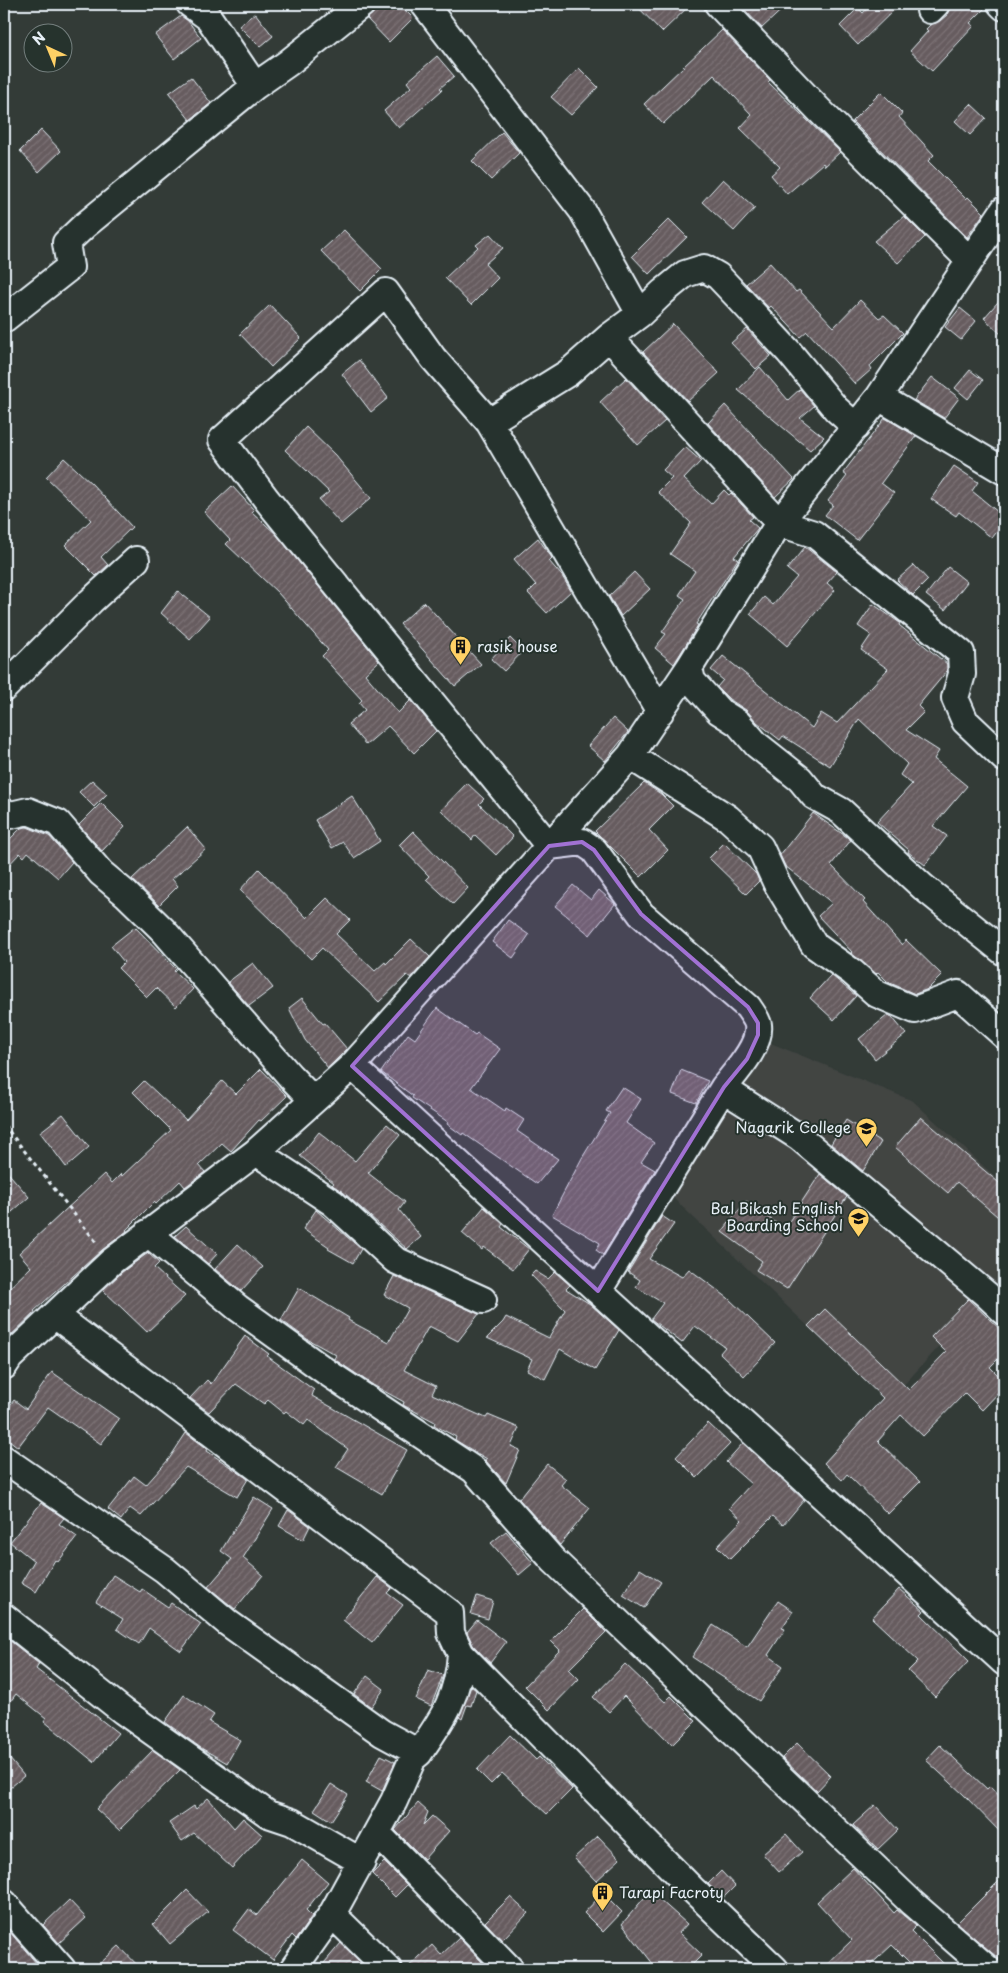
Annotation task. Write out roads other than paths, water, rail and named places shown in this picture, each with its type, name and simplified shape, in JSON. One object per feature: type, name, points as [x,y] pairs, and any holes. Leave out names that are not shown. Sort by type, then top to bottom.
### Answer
[{"type":"street","points":[[190,4],[209,18],[256,86]]},
{"type":"street","points":[[4,319],[70,267],[66,243],[84,226],[256,86],[362,4]]},
{"type":"street","points":[[424,4],[582,210],[640,314]]},
{"type":"street","points":[[718,4],[818,109],[970,261]]},
{"type":"street","points":[[1001,4],[1004,7]]},
{"type":"street","points":[[4,1366],[10,1357],[112,1261],[256,1152],[352,1066],[630,756],[689,668],[779,523],[879,397],[1004,210]]},
{"type":"street","points":[[489,422],[568,373],[685,274],[704,268],[718,276],[790,352],[836,409],[856,427]]},
{"type":"street","points":[[549,846],[267,500],[222,440],[386,292],[433,358],[489,422],[660,712]]},
{"type":"street","points":[[610,337],[779,523],[814,534],[961,652],[962,674],[955,698],[965,721],[1004,758]]},
{"type":"street","points":[[879,397],[1004,471]]},
{"type":"street","points":[[4,688],[91,601],[136,560]]},
{"type":"street","points":[[689,668],[692,681],[719,711],[738,723],[757,745],[800,779],[814,796],[841,811],[923,887],[1004,952]]},
{"type":"street","points":[[630,756],[728,818],[760,847],[776,882],[814,945],[852,972],[877,994],[915,1010],[958,994],[1004,1035]]},
{"type":"street","points":[[4,812],[11,815],[28,811],[58,822],[101,873],[163,930],[313,1100]]},
{"type":"street","points":[[549,846],[582,842],[594,850],[641,914],[748,1007],[758,1023],[758,1035],[747,1059],[724,1087],[598,1292]]},
{"type":"street","points":[[352,1066],[1004,1662]]},
{"type":"street","points":[[724,1087],[736,1097],[799,1137],[980,1288],[1004,1311]]},
{"type":"street","points":[[256,1152],[333,1203],[395,1260],[483,1300]]},
{"type":"street","points":[[148,1233],[253,1319],[328,1373],[474,1470],[553,1560],[912,1903],[988,1969]]},
{"type":"street","points":[[55,1315],[450,1613],[451,1633],[462,1654],[692,1889],[775,1969]]},
{"type":"street","points":[[4,1459],[165,1570],[228,1623],[382,1733],[419,1753]]},
{"type":"street","points":[[4,1617],[123,1711],[268,1814],[292,1822],[362,1862]]},
{"type":"street","points":[[293,1969],[332,1914],[394,1801],[413,1758],[419,1753],[453,1700],[462,1654]]},
{"type":"street","points":[[377,1833],[510,1969]]},
{"type":"street","points":[[4,1903],[62,1969]]},
{"type":"street","points":[[332,1914],[388,1969]]},
{"type":"place","name":"rasik house","points":[[461,666]]},
{"type":"place","name":"Nagarik College","points":[[867,1147]]},
{"type":"place","name":"Bal Bikash English Boarding School","points":[[859,1237]]},
{"type":"place","name":"Tarapi Facroty","points":[[603,1912]]}]
